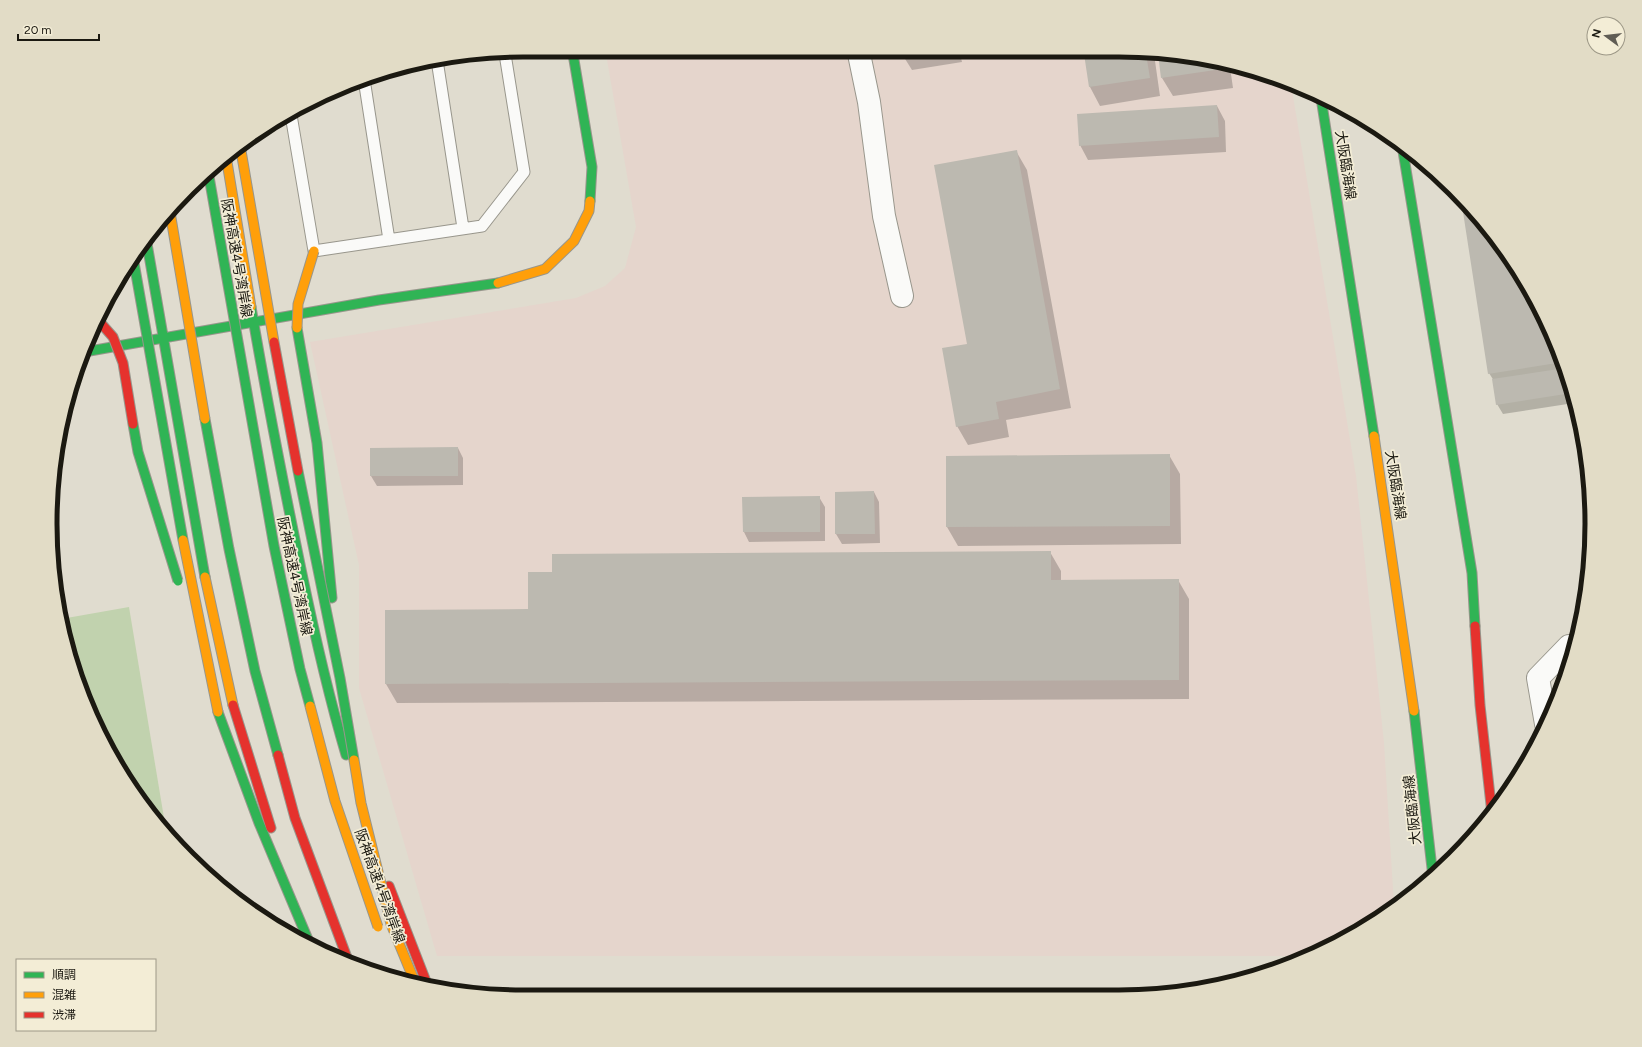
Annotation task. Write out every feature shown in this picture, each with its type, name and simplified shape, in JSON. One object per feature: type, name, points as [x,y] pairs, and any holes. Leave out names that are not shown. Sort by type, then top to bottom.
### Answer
[{"type":"main road","points":[[91,351],[379,300],[502,283],[545,269],[574,241],[589,211],[592,167],[574,57]]},
{"type":"main road","name":"大阪臨海線","points":[[1322,104],[1394,567],[1422,766],[1432,868]]},
{"type":"main road","points":[[241,152],[293,448],[340,678],[361,803],[374,861],[391,924],[412,976]]},
{"type":"main road","points":[[1404,154],[1472,573],[1480,705],[1491,804]]},
{"type":"main road","points":[[227,164],[289,515],[330,705],[381,866],[425,979]]},
{"type":"main road","name":"阪神高速4号湾岸線","points":[[209,179],[273,539],[300,669],[335,801],[382,936]]},
{"type":"main road","points":[[171,218],[216,480],[255,671],[295,818],[346,954]]},
{"type":"main road","points":[[148,248],[199,550],[234,711],[278,849],[310,938]]},
{"type":"main road","points":[[314,251],[298,304],[297,328],[316,443],[340,678]]},
{"type":"main road","points":[[135,266],[189,576],[218,712]]},
{"type":"main road","points":[[102,325],[113,338],[123,363],[138,452],[180,590]]},
{"type":"main road","points":[[190,620],[218,712],[259,823],[308,937]]},
{"type":"street","points":[[860,57],[868,102],[884,216],[902,296]]},
{"type":"street","points":[[1544,713],[1538,678],[1568,647]]},
{"type":"lane","points":[[292,118],[314,251],[482,226],[524,172],[506,58]]},
{"type":"lane","points":[[438,65],[463,228]]},
{"type":"lane","points":[[365,85],[389,240]]},
{"type":"shaded area","points":[[607,57],[1149,58],[1210,66],[1239,73],[1292,91],[1356,476],[1384,743],[1394,900],[1352,928],[1325,942],[1292,956],[437,956],[359,688],[359,565],[310,342],[576,298],[605,286],[625,268],[636,227]]},
{"type":"green space","points":[[129,607],[164,821],[136,783],[119,757],[105,730],[82,673],[67,618]]},
{"type":"building","points":[[1084,57],[1147,58],[1150,78],[1089,87]]},
{"type":"building","points":[[1159,59],[1222,69],[1222,69],[1161,78]]},
{"type":"building","points":[[1217,105],[1219,137],[1079,146],[1077,114]]},
{"type":"building","points":[[1017,150],[1060,389],[996,402],[999,419],[956,427],[942,348],[967,344],[934,165]]},
{"type":"building","points":[[1463,209],[1489,240],[1523,290],[1537,317],[1556,363],[1488,374]]},
{"type":"building","points":[[1558,369],[1566,394],[1496,405],[1492,379]]},
{"type":"building","points":[[458,447],[458,476],[370,476],[370,448]]},
{"type":"building","points":[[1170,454],[1170,526],[946,527],[946,456]]},
{"type":"building","points":[[874,491],[875,534],[835,534],[835,492]]},
{"type":"building","points":[[820,496],[820,532],[743,532],[742,497]]},
{"type":"building","points":[[1051,551],[1051,580],[1179,579],[1179,680],[385,684],[385,610],[528,609],[528,572],[552,572],[552,554]]},
{"type":"traffic: fast","points":[[574,57],[592,167],[590,201]]},
{"type":"traffic: fast","points":[[1322,104],[1374,436]]},
{"type":"traffic: fast","points":[[1404,154],[1472,573],[1475,626]]},
{"type":"traffic: fast","points":[[209,179],[274,546],[300,669],[310,706]]},
{"type":"traffic: fast","points":[[148,248],[205,577]]},
{"type":"traffic: fast","points":[[135,266],[183,540]]},
{"type":"traffic: fast","points":[[91,351],[379,300],[498,283]]},
{"type":"traffic: fast","points":[[251,307],[306,593],[327,686],[346,755]]},
{"type":"traffic: fast","points":[[297,328],[317,443],[332,598]]},
{"type":"traffic: fast","points":[[205,419],[229,549],[255,671],[278,755]]},
{"type":"traffic: fast","points":[[133,424],[138,452],[178,581]]},
{"type":"traffic: fast","points":[[298,471],[340,678],[354,760]]},
{"type":"traffic: fast","points":[[1414,711],[1432,868]]},
{"type":"traffic: fast","points":[[218,712],[259,823],[307,937]]},
{"type":"traffic: slow","points":[[241,152],[274,342]]},
{"type":"traffic: slow","points":[[227,164],[251,307]]},
{"type":"traffic: slow","points":[[498,283],[545,269],[574,241],[589,211],[590,201]]},
{"type":"traffic: slow","points":[[171,218],[205,419]]},
{"type":"traffic: slow","points":[[297,328],[298,304],[314,251]]},
{"type":"traffic: slow","points":[[1374,436],[1414,711]]},
{"type":"traffic: slow","points":[[183,540],[218,712]]},
{"type":"traffic: slow","points":[[205,577],[233,705]]},
{"type":"traffic: slow","points":[[310,706],[335,801],[378,927]]},
{"type":"traffic: slow","points":[[354,760],[361,803],[391,924],[412,976]]},
{"type":"traffic: jam","points":[[102,324],[113,337],[123,363],[133,424]]},
{"type":"traffic: jam","points":[[274,342],[298,471]]},
{"type":"traffic: jam","points":[[1475,626],[1480,705],[1491,804]]},
{"type":"traffic: jam","points":[[233,705],[271,828]]},
{"type":"traffic: jam","points":[[278,755],[295,818],[346,954]]},
{"type":"traffic: jam","points":[[389,886],[425,979]]}]
